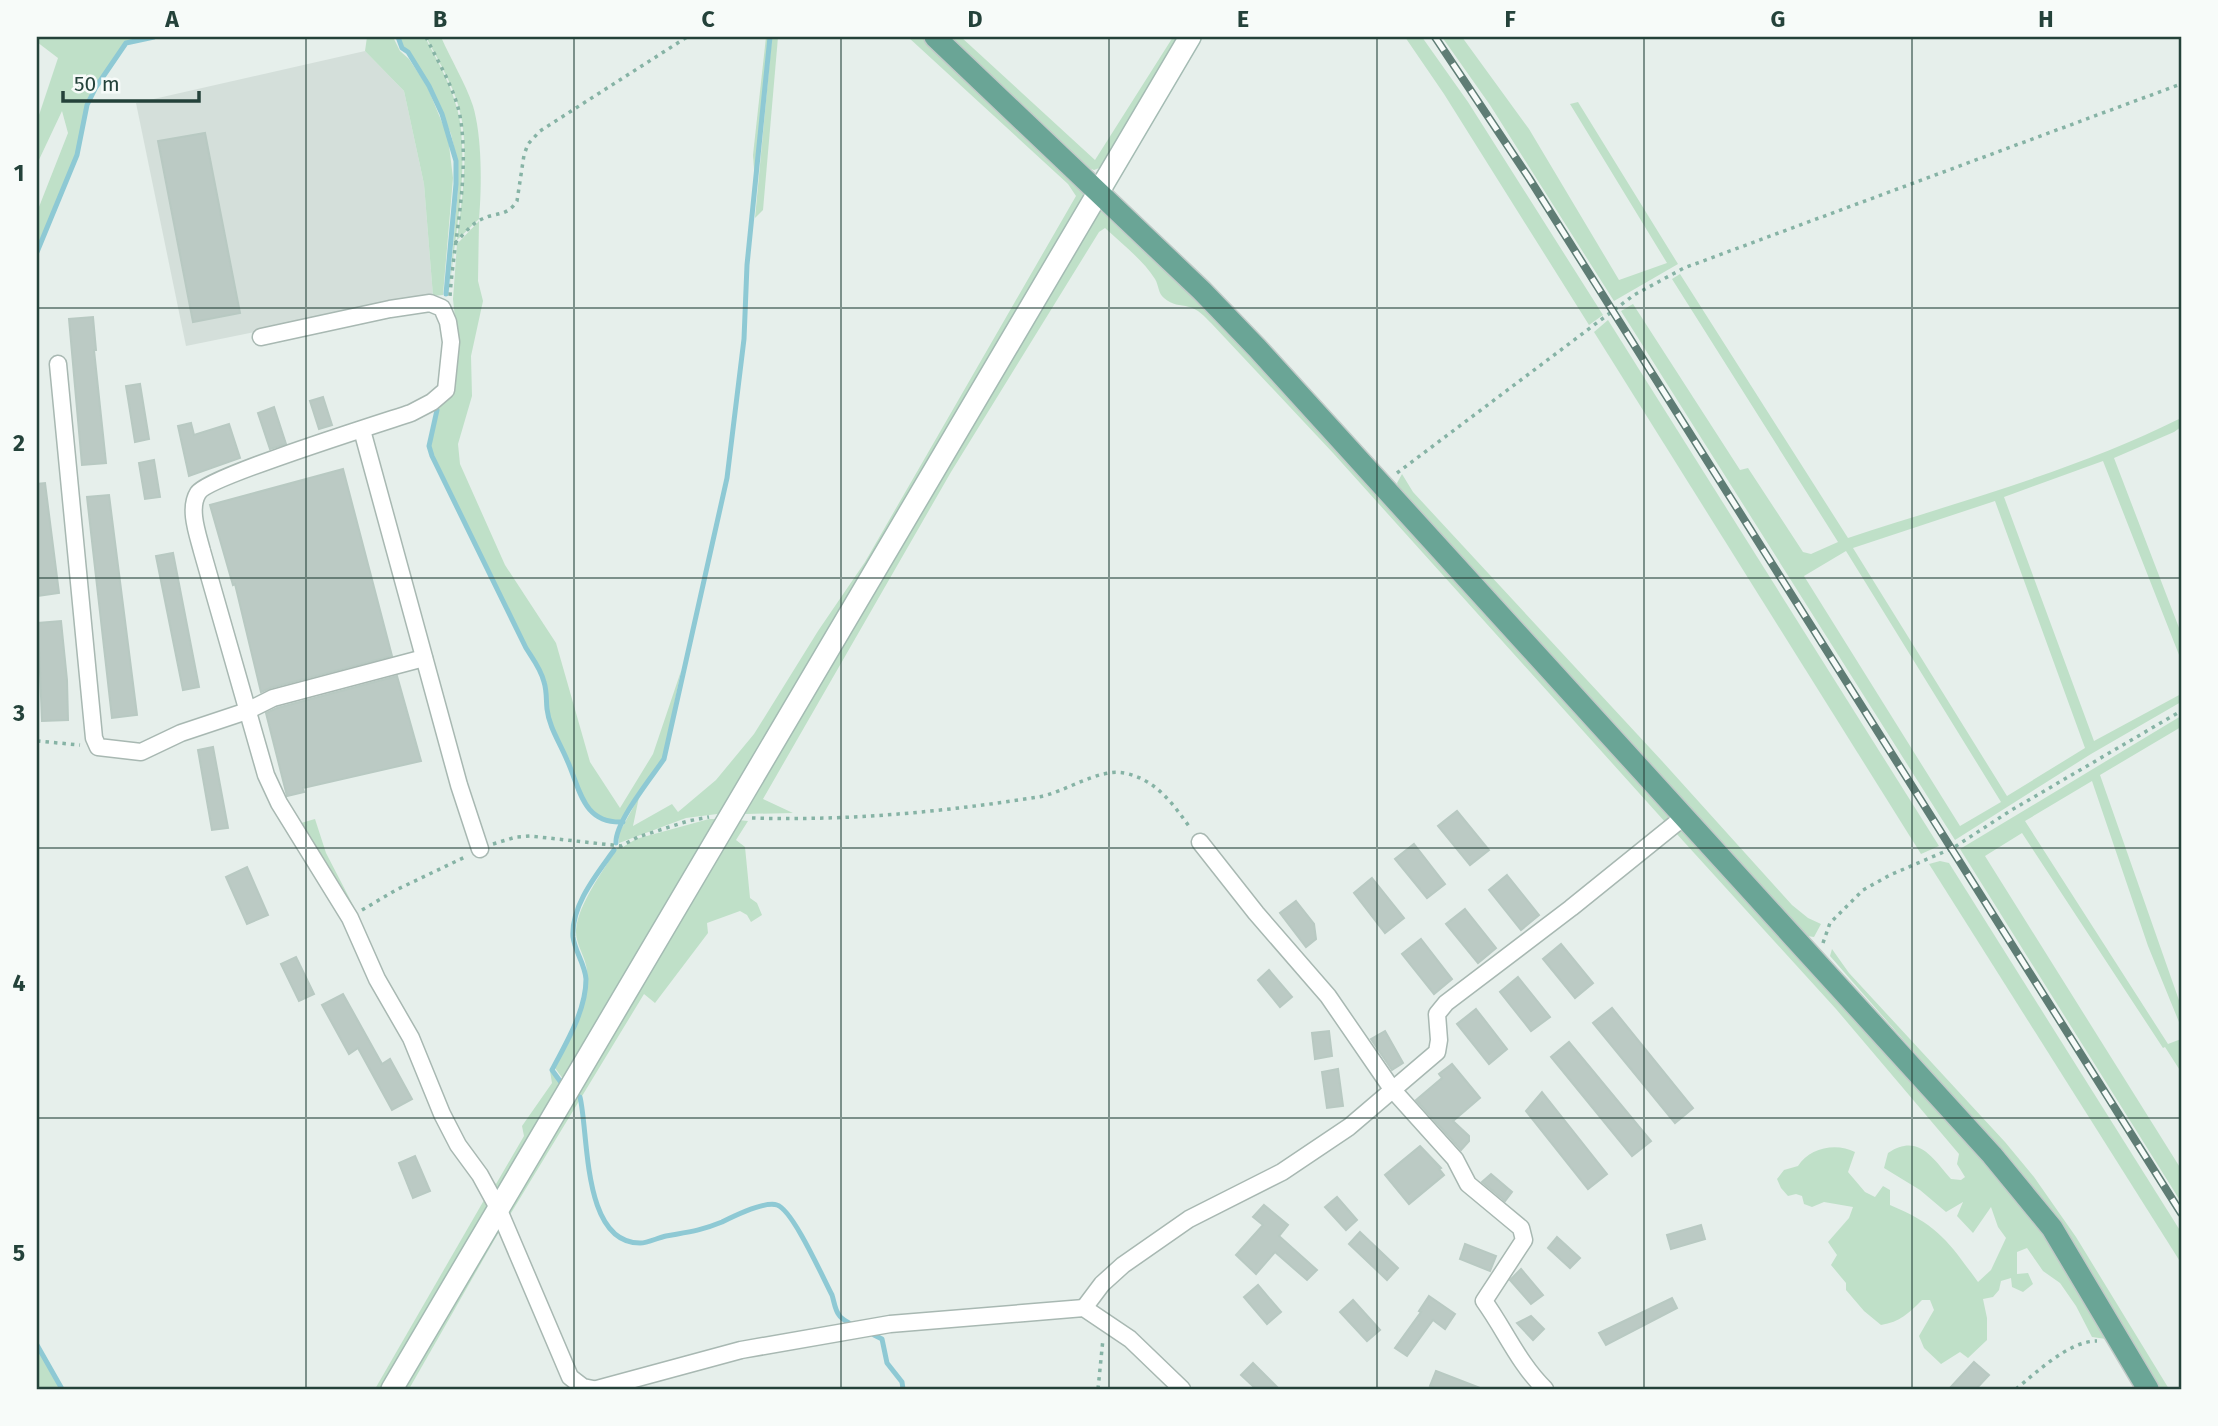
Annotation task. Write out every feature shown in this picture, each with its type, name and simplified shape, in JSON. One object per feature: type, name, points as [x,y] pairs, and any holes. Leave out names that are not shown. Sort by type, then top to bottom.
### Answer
[{"type":"main road","points":[[935,37],[1202,291],[1685,816],[1992,1155],[2052,1228],[2148,1389]]},
{"type":"main road","points":[[392,1389],[1190,37]]},
{"type":"street","points":[[261,337],[430,303],[442,308],[448,322],[450,364],[446,390],[432,402],[411,413],[255,466],[200,489],[195,499],[195,521],[266,775],[279,803],[350,918],[377,979],[411,1038],[442,1114],[458,1145],[480,1175],[498,1208],[570,1377],[583,1387],[595,1389],[741,1350],[890,1324],[1084,1308],[1130,1339],[1182,1389]]},
{"type":"street","points":[[58,364],[76,571],[94,738],[98,747],[141,752],[181,733],[274,698],[424,658]]},
{"type":"street","points":[[362,430],[459,785],[480,849]]},
{"type":"street","points":[[1084,1308],[1102,1284],[1189,1219],[1282,1172],[1349,1127],[1437,1052],[1437,1014],[1446,1003],[1685,816]]},
{"type":"street","points":[[1200,842],[1256,913],[1328,996],[1392,1089],[1455,1159],[1468,1184],[1521,1228],[1524,1240],[1484,1301],[1520,1360],[1545,1389]]},
{"type":"path","points":[[426,37],[451,87],[461,121],[464,182],[448,322]]},
{"type":"path","points":[[455,243],[478,220],[512,209],[517,201],[528,144],[540,131],[687,37]]},
{"type":"path","points":[[1382,485],[1634,295],[1684,268],[2181,84]]},
{"type":"path","points":[[1817,961],[1830,923],[1863,890],[1889,874],[1953,848],[2010,811],[2181,711]]},
{"type":"path","points":[[37,741],[98,747]]},
{"type":"path","points":[[350,918],[396,890],[504,840],[530,836],[621,846],[638,837],[712,816],[860,817],[972,808],[1044,797],[1103,775],[1122,772],[1147,780],[1169,799],[1200,842]]},
{"type":"path","points":[[1098,1389],[1102,1321]]},
{"type":"path","points":[[2017,1389],[2050,1361],[2083,1343],[2104,1341],[2123,1345]]},
{"type":"shaded area","points":[[365,51],[404,91],[424,184],[433,296],[186,346],[136,103]]},
{"type":"green space","points":[[37,37],[149,37],[126,42],[86,104],[76,155],[37,250],[37,212],[68,133],[62,111],[37,164],[37,121],[58,58],[37,42]]},
{"type":"green space","points":[[367,37],[393,37],[400,51],[409,59],[427,86],[448,137],[453,178],[443,295],[433,296],[424,184],[404,91],[365,51]]},
{"type":"green space","points":[[399,37],[425,37],[458,111],[462,144],[461,187],[449,295],[458,188],[457,160],[451,134],[430,85]]},
{"type":"green space","points":[[426,37],[441,37],[470,97],[476,118],[481,177],[479,219],[457,240],[464,166],[462,121],[452,88]]},
{"type":"green space","points":[[766,37],[769,37],[755,183],[753,155]]},
{"type":"green space","points":[[772,37],[778,37],[763,210],[755,218]]},
{"type":"green space","points":[[908,37],[923,37],[1084,192],[1084,198],[725,813],[686,818],[619,843],[619,833],[639,797],[633,826],[672,804],[678,812],[716,780],[754,734],[865,562],[1076,196],[1068,184]]},
{"type":"green space","points":[[946,37],[961,37],[1095,160],[1173,37],[1183,37],[1102,167],[1094,170],[1084,166]]},
{"type":"green space","points":[[1405,37],[1422,37],[1468,102],[1603,315],[1589,325],[1444,94]]},
{"type":"green space","points":[[1442,37],[1462,37],[1529,129],[1619,280],[1667,263],[1570,104],[1578,102],[1678,264],[1614,301],[1490,105]]},
{"type":"green space","points":[[1101,211],[1201,305],[1265,372],[1669,813],[1670,819],[1666,823],[1333,453],[1211,323],[1195,310],[1173,304],[1164,298],[1145,265],[1105,228],[1099,232],[951,472],[763,799],[793,813],[745,814],[896,550],[1096,212]]},
{"type":"green space","points":[[479,221],[478,281],[483,301],[471,356],[472,396],[458,444],[460,464],[505,565],[556,643],[590,762],[620,808],[653,754],[681,671],[663,759],[635,796],[623,820],[599,817],[585,802],[550,720],[543,677],[526,648],[432,456],[430,446],[438,410],[449,393],[456,328],[453,299],[457,244]]},
{"type":"green space","points":[[1680,274],[1848,538],[2059,470],[2181,418],[2181,427],[2174,432],[2114,458],[2181,633],[2181,660],[2103,461],[2004,497],[2094,741],[2181,694],[2181,702],[2091,754],[1955,840],[1621,311],[1633,304],[1740,470],[1748,468],[1803,552],[1811,554],[1838,542],[1672,279]],"holes":[[[1995,501],[2085,748],[2007,796],[1853,548]],[[1846,551],[2001,802],[1960,826],[1804,576]]]},
{"type":"green space","points":[[1608,320],[1939,846],[1921,854],[1594,332]]},
{"type":"green space","points":[[1402,474],[1413,492],[1792,905],[1808,918],[1821,924],[1814,937],[1807,936],[1400,491],[1397,483]]},
{"type":"green space","points":[[2181,716],[2181,727],[2100,775],[2181,1006],[2181,1027],[2148,946],[2092,781],[2025,821],[2168,1044],[2181,1039],[2181,1072],[2022,833],[1985,856],[2181,1169],[2181,1202],[1960,849]]},
{"type":"green space","points":[[315,819],[326,853],[354,907],[350,909],[301,823]]},
{"type":"green space","points":[[709,819],[720,819],[566,1083],[555,1068],[585,997],[587,971],[576,930],[586,898],[617,848],[636,839]]},
{"type":"green space","points":[[737,820],[748,821],[736,840],[745,847],[750,898],[757,903],[762,915],[751,922],[747,915],[740,911],[707,923],[708,933],[655,1003],[644,994],[508,1218],[503,1208]]},
{"type":"green space","points":[[1681,829],[1993,1166],[2057,1252],[2106,1339],[2092,1337],[2060,1283],[2043,1271],[2027,1248],[2017,1252],[2017,1274],[2028,1273],[2033,1284],[2023,1292],[2012,1287],[2011,1278],[2001,1281],[1999,1290],[1993,1297],[1983,1299],[1987,1318],[1987,1340],[1968,1358],[1960,1352],[1941,1364],[1924,1348],[1919,1336],[1934,1310],[1930,1300],[1922,1300],[1904,1316],[1881,1325],[1864,1311],[1846,1290],[1846,1283],[1831,1265],[1837,1255],[1828,1242],[1849,1218],[1853,1207],[1824,1202],[1812,1207],[1804,1204],[1802,1196],[1788,1196],[1777,1179],[1784,1170],[1798,1166],[1809,1155],[1824,1148],[1840,1147],[1855,1152],[1848,1172],[1865,1192],[1875,1197],[1883,1186],[1890,1190],[1890,1205],[1931,1227],[1958,1255],[1978,1282],[1991,1270],[2006,1238],[1998,1227],[1991,1207],[1973,1233],[1957,1216],[1963,1202],[1946,1212],[1920,1190],[1884,1168],[1888,1153],[1908,1146],[1924,1150],[1951,1179],[1961,1180],[1965,1177],[1957,1164],[1959,1154],[1836,1009],[1675,832]]},
{"type":"green space","points":[[1940,861],[1949,863],[2181,1232],[2181,1263],[1929,864]]},
{"type":"green space","points":[[1832,949],[1849,973],[2034,1177],[2076,1237],[2169,1389],[2158,1389],[2073,1243],[2021,1174],[1830,956]]},
{"type":"green space","points":[[550,1071],[563,1087],[496,1198],[481,1172],[496,1184],[524,1136],[522,1126],[552,1083]]},
{"type":"green space","points":[[487,1195],[491,1202],[384,1389],[375,1389]]},
{"type":"green space","points":[[496,1220],[500,1230],[409,1389],[401,1389]]},
{"type":"green space","points":[[37,1347],[61,1389],[37,1389]]},
{"type":"building","points":[[205,133],[240,313],[193,322],[158,141]]},
{"type":"building","points":[[93,317],[106,463],[82,465],[69,319]]},
{"type":"building","points":[[140,384],[149,439],[135,442],[126,386]]},
{"type":"building","points":[[323,397],[332,425],[319,429],[310,401]]},
{"type":"building","points":[[274,407],[286,444],[270,449],[258,413]]},
{"type":"building","points":[[191,423],[194,435],[229,424],[240,458],[189,476],[178,426]]},
{"type":"building","points":[[154,460],[160,497],[145,499],[139,463]]},
{"type":"building","points":[[343,469],[392,656],[261,692],[235,584],[233,585],[210,505]]},
{"type":"building","points":[[45,483],[59,593],[37,596],[37,484]]},
{"type":"building","points":[[109,495],[137,715],[112,718],[87,497]]},
{"type":"building","points":[[173,553],[199,687],[183,690],[156,556]]},
{"type":"building","points":[[61,621],[68,720],[42,721],[38,623]]},
{"type":"building","points":[[397,676],[421,761],[303,788],[304,792],[287,796],[266,713]]},
{"type":"building","points":[[213,747],[228,828],[212,830],[198,750]]},
{"type":"building","points":[[1457,811],[1489,850],[1470,865],[1438,826]]},
{"type":"building","points":[[1414,844],[1445,884],[1427,898],[1395,859]]},
{"type":"building","points":[[247,867],[268,915],[247,924],[226,877]]},
{"type":"building","points":[[1507,875],[1539,915],[1521,930],[1489,890]]},
{"type":"building","points":[[1372,878],[1404,918],[1385,933],[1354,893]]},
{"type":"building","points":[[1296,901],[1314,924],[1316,939],[1306,947],[1280,913]]},
{"type":"building","points":[[1465,909],[1496,948],[1478,963],[1446,924]]},
{"type":"building","points":[[1421,939],[1452,979],[1434,994],[1402,954]]},
{"type":"building","points":[[1561,944],[1593,983],[1575,998],[1543,959]]},
{"type":"building","points":[[296,957],[314,994],[299,1001],[281,964]]},
{"type":"building","points":[[1269,970],[1292,997],[1280,1007],[1258,980]]},
{"type":"building","points":[[1518,977],[1550,1017],[1531,1031],[1500,992]]},
{"type":"building","points":[[343,994],[382,1064],[390,1059],[412,1099],[392,1110],[358,1048],[349,1054],[322,1005]]},
{"type":"building","points":[[1612,1008],[1693,1108],[1675,1123],[1593,1023]]},
{"type":"building","points":[[1476,1009],[1507,1049],[1489,1064],[1457,1024]]},
{"type":"building","points":[[1329,1031],[1332,1056],[1315,1059],[1312,1033]]},
{"type":"building","points":[[1385,1031],[1403,1063],[1392,1070],[1371,1039]]},
{"type":"building","points":[[1569,1042],[1651,1141],[1632,1156],[1551,1057]]},
{"type":"building","points":[[1452,1064],[1480,1098],[1453,1121],[1469,1136],[1469,1141],[1461,1150],[1416,1100],[1442,1078],[1439,1074]]},
{"type":"building","points":[[1338,1069],[1343,1106],[1327,1108],[1322,1072]]},
{"type":"building","points":[[1542,1092],[1607,1174],[1588,1189],[1526,1111]]},
{"type":"building","points":[[1420,1146],[1441,1168],[1439,1169],[1444,1175],[1409,1204],[1385,1175]]},
{"type":"building","points":[[415,1156],[430,1191],[413,1198],[399,1163]]},
{"type":"building","points":[[1491,1174],[1512,1192],[1505,1201],[1482,1182]]},
{"type":"building","points":[[1337,1197],[1357,1220],[1346,1230],[1325,1207]]},
{"type":"building","points":[[1264,1205],[1288,1225],[1279,1236],[1317,1270],[1307,1280],[1275,1252],[1256,1274],[1236,1255],[1263,1225],[1253,1217]]},
{"type":"building","points":[[1701,1225],[1705,1239],[1671,1249],[1667,1235]]},
{"type":"building","points":[[1360,1232],[1398,1268],[1387,1280],[1349,1244]]},
{"type":"building","points":[[1557,1237],[1580,1258],[1570,1268],[1548,1248]]},
{"type":"building","points":[[1465,1244],[1496,1256],[1490,1271],[1460,1259]]},
{"type":"building","points":[[1521,1269],[1543,1295],[1531,1304],[1510,1280]]},
{"type":"building","points":[[1258,1285],[1281,1312],[1267,1324],[1244,1297]]},
{"type":"building","points":[[1429,1296],[1455,1314],[1445,1329],[1433,1320],[1407,1356],[1395,1348]]},
{"type":"building","points":[[1672,1298],[1677,1308],[1606,1345],[1599,1333]]},
{"type":"building","points":[[1353,1300],[1380,1330],[1367,1341],[1340,1312]]},
{"type":"building","points":[[1531,1316],[1544,1329],[1533,1340],[1517,1323]]},
{"type":"building","points":[[1974,1362],[1989,1375],[1976,1389],[1949,1389]]},
{"type":"building","points":[[1253,1363],[1279,1389],[1256,1389],[1241,1375]]},
{"type":"building","points":[[1436,1371],[1480,1389],[1438,1389],[1430,1386]]},
{"type":"waterway","points":[[37,252],[77,155],[87,105],[96,87],[126,43],[154,37]]},
{"type":"waterway","points":[[398,37],[402,48],[408,52],[429,86],[442,114],[456,161],[446,294]]},
{"type":"waterway","points":[[616,843],[627,812],[664,759],[727,478],[744,339],[747,265],[770,37]]},
{"type":"waterway","points":[[437,410],[429,446],[432,456],[526,648],[541,673],[550,722],[584,802],[599,817],[623,822]]},
{"type":"waterway","points":[[560,1081],[552,1070],[574,1026],[585,991],[586,979],[573,937],[573,925],[586,890],[614,850]]},
{"type":"waterway","points":[[580,1097],[588,1160],[598,1207],[607,1226],[621,1238],[646,1242],[707,1227],[757,1207],[777,1205],[791,1219],[807,1246],[841,1318],[852,1325]]},
{"type":"waterway","points":[[874,1335],[882,1339],[887,1363],[902,1382],[903,1389]]},
{"type":"waterway","points":[[37,1345],[62,1389]]},
{"type":"railway","points":[[1435,37],[1529,178],[2181,1213]]}]
